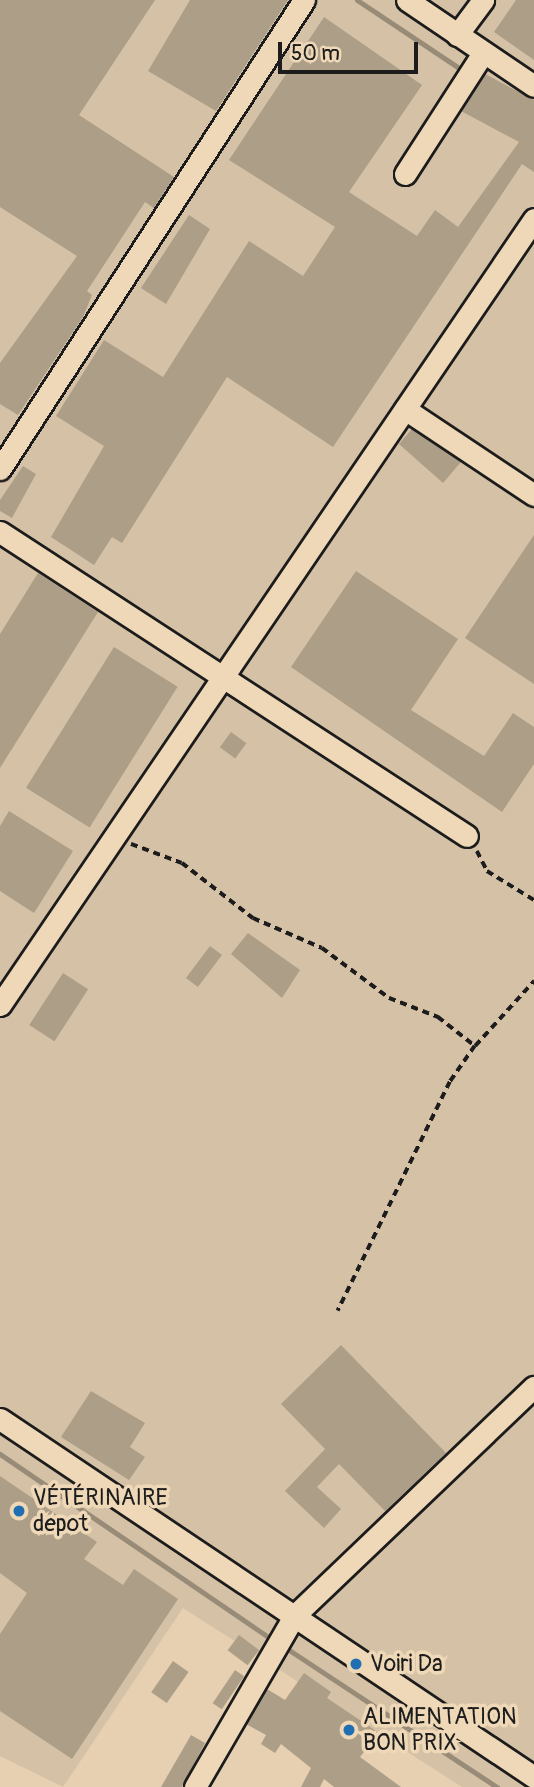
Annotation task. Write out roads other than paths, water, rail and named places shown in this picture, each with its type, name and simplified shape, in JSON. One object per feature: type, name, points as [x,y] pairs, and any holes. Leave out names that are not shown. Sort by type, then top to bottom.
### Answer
[{"type":"street","points":[[0,468],[304,0]]},
{"type":"street","points":[[407,0],[457,35],[480,57],[534,86]]},
{"type":"street","points":[[457,35],[483,0]]},
{"type":"street","points":[[405,174],[480,57]]},
{"type":"street","points":[[0,1005],[534,219]]},
{"type":"street","points":[[405,409],[534,495]]},
{"type":"street","points":[[0,532],[467,836]]},
{"type":"street","points":[[195,1787],[294,1616],[534,1387]]},
{"type":"street","points":[[0,1419],[534,1777]]},
{"type":"waterway","points":[[357,0],[465,72]]},
{"type":"waterway","points":[[0,1454],[267,1636]]},
{"type":"waterway","points":[[286,1648],[497,1787]]},
{"type":"place","name":"VÉTÉRINAIRE depot","points":[[19,1511]]},
{"type":"place","name":"Voiri Da","points":[[356,1664]]},
{"type":"place","name":"ALIMENTATION BON PRIX","points":[[349,1730]]}]
